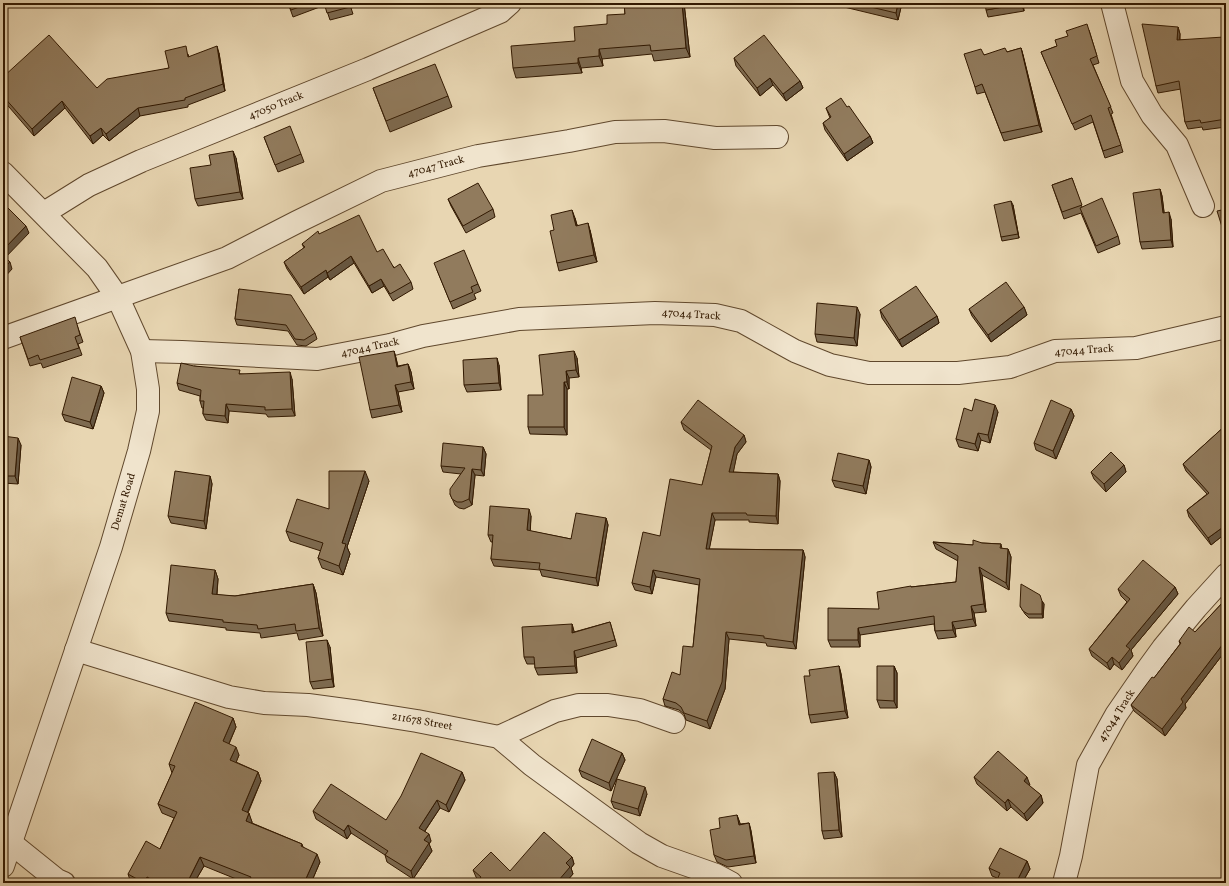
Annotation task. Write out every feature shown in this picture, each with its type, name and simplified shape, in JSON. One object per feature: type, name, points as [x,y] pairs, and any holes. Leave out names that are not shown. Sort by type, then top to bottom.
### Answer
[{"type":"street","points":[[1112,3],[1132,81],[1152,115],[1177,145],[1203,206]]},
{"type":"street","name":"47050 Track","points":[[44,213],[89,185],[141,161],[368,69],[502,6]]},
{"type":"street","name":"47047 Track","points":[[3,338],[227,258],[381,181],[478,156],[615,132],[664,131],[715,138],[777,137]]},
{"type":"street","name":"Demat Road","points":[[3,173],[44,213],[96,268],[118,298],[142,351],[148,390],[148,411],[139,451],[111,547],[3,866]]},
{"type":"street","name":"47044 Track","points":[[142,351],[317,359],[390,345],[423,336],[519,319],[655,313],[715,315],[741,321],[794,351],[830,365],[869,373],[958,373],[1010,367],[1055,351],[1136,348],[1226,327]]},
{"type":"street","name":"47044 Track","points":[[1064,883],[1071,856],[1088,765],[1116,715],[1159,654],[1196,608],[1226,576]]},
{"type":"street","name":"211678 Street","points":[[76,650],[229,697],[264,703],[308,705],[360,712],[424,722],[499,737],[532,765],[638,843],[662,856],[716,875],[731,883]]},
{"type":"street","points":[[499,737],[555,711],[579,705],[608,705],[640,710],[674,722]]},
{"type":"street","points":[[11,843],[57,880],[64,883]]},
{"type":"building","points":[[288,3],[310,3],[291,10]]},
{"type":"building","points":[[324,3],[349,3],[350,7],[327,13]]},
{"type":"building","points":[[624,3],[682,3],[686,48],[651,51],[650,45],[599,49],[599,56],[578,58],[578,63],[513,68],[511,46],[575,41],[574,27],[607,24],[607,15],[625,14]]},
{"type":"building","points":[[854,3],[898,3],[896,13]]},
{"type":"building","points":[[985,3],[1021,3],[1022,4],[986,10]]},
{"type":"building","points":[[1087,24],[1097,56],[1090,59],[1111,107],[1108,108],[1121,145],[1103,151],[1091,115],[1072,124],[1041,52],[1057,46],[1055,40],[1068,36],[1066,31]]},
{"type":"building","points":[[1142,24],[1178,27],[1177,40],[1224,37],[1226,54],[1226,119],[1201,123],[1200,120],[1185,122],[1179,81],[1156,86]]},
{"type":"building","points":[[49,35],[97,88],[107,79],[169,68],[165,51],[186,46],[188,57],[217,46],[223,84],[185,98],[185,100],[138,108],[106,134],[101,128],[90,136],[62,101],[32,129],[3,96],[3,77]]},
{"type":"building","points":[[764,35],[800,81],[783,94],[770,78],[757,88],[734,58]]},
{"type":"building","points":[[1005,48],[1007,52],[1021,48],[1039,125],[1001,133],[982,84],[975,87],[964,54],[981,49],[984,55]]},
{"type":"building","points":[[435,64],[448,96],[386,121],[373,88]]},
{"type":"building","points":[[841,98],[847,107],[849,106],[870,136],[844,154],[823,123],[831,117],[826,108]]},
{"type":"building","points":[[290,126],[301,154],[275,165],[264,137]]},
{"type":"building","points":[[233,151],[240,192],[195,199],[190,168],[211,165],[209,155]]},
{"type":"building","points":[[1072,178],[1082,205],[1062,212],[1052,185]]},
{"type":"building","points":[[478,183],[493,209],[463,226],[448,199]]},
{"type":"building","points":[[1160,189],[1163,213],[1169,212],[1171,240],[1140,242],[1133,193]]},
{"type":"building","points":[[1102,198],[1118,236],[1096,246],[1080,208]]},
{"type":"building","points":[[1011,201],[1018,234],[1001,237],[994,205]]},
{"type":"building","points":[[4,204],[26,226],[3,250],[3,205]]},
{"type":"building","points":[[1226,209],[1226,229],[1223,230],[1217,211]]},
{"type":"building","points":[[572,210],[576,226],[588,223],[594,255],[557,263],[550,231],[554,230],[551,215]]},
{"type":"building","points":[[359,215],[377,252],[383,249],[394,268],[400,264],[411,282],[390,294],[381,279],[369,286],[351,256],[327,273],[326,270],[301,287],[284,262],[305,247],[302,244],[318,231],[319,234]]},
{"type":"building","points":[[464,250],[478,284],[471,287],[473,292],[450,302],[434,263]]},
{"type":"building","points":[[3,255],[10,262],[3,269]]},
{"type":"building","points":[[1006,282],[1024,307],[988,335],[969,309]]},
{"type":"building","points":[[916,286],[937,316],[899,340],[880,310]]},
{"type":"building","points":[[239,289],[291,295],[315,333],[304,340],[295,339],[286,325],[235,319]]},
{"type":"building","points":[[817,303],[857,307],[854,338],[815,334]]},
{"type":"building","points":[[75,317],[80,335],[75,337],[79,348],[40,360],[38,355],[28,359],[20,337]]},
{"type":"building","points":[[394,351],[397,367],[408,364],[411,382],[395,385],[399,405],[370,410],[359,357]]},
{"type":"building","points":[[574,351],[576,370],[566,371],[567,382],[564,382],[564,427],[528,427],[528,395],[543,395],[539,355]]},
{"type":"building","points":[[497,358],[499,383],[464,385],[463,360]]},
{"type":"building","points":[[181,363],[194,366],[240,370],[239,374],[290,372],[292,409],[265,410],[265,407],[226,404],[225,416],[203,414],[204,401],[200,401],[201,390],[177,383]]},
{"type":"building","points":[[72,377],[101,386],[90,422],[62,414]]},
{"type":"building","points":[[975,399],[995,405],[988,435],[978,433],[975,444],[956,439],[964,408],[972,411]]},
{"type":"building","points":[[698,400],[744,435],[735,447],[729,472],[778,474],[776,516],[747,515],[746,513],[712,513],[706,549],[803,550],[793,642],[764,638],[764,636],[726,632],[722,682],[707,721],[684,713],[681,707],[676,703],[663,699],[672,672],[680,675],[683,646],[693,647],[700,579],[653,570],[650,587],[632,583],[643,532],[660,536],[670,479],[702,485],[712,446],[681,422]]},
{"type":"building","points":[[1051,400],[1071,409],[1053,451],[1034,443]]},
{"type":"building","points":[[1226,425],[1226,493],[1222,496],[1226,502],[1226,525],[1208,538],[1187,510],[1209,493],[1183,464]]},
{"type":"building","points":[[3,436],[18,438],[15,476],[3,476]]},
{"type":"building","points":[[443,443],[483,447],[481,470],[472,469],[469,499],[462,502],[457,502],[452,499],[450,489],[465,468],[441,466]]},
{"type":"building","points":[[1111,452],[1124,465],[1104,484],[1091,472]]},
{"type":"building","points":[[838,453],[869,460],[863,486],[832,480]]},
{"type":"building","points":[[175,471],[210,476],[204,521],[168,516]]},
{"type":"building","points":[[329,471],[365,471],[342,543],[346,544],[339,566],[318,558],[323,543],[286,531],[297,499],[329,509]]},
{"type":"building","points":[[490,506],[529,509],[527,530],[571,539],[576,513],[606,518],[596,578],[539,569],[540,563],[491,559],[493,535],[488,535]]},
{"type":"building","points":[[973,540],[982,543],[1001,544],[1000,548],[1008,549],[1006,583],[979,567],[984,604],[971,606],[973,619],[952,622],[953,630],[935,631],[934,616],[858,628],[858,640],[828,640],[828,608],[879,609],[877,592],[911,586],[956,582],[958,556],[933,542],[973,545]]},
{"type":"building","points":[[1143,560],[1175,587],[1126,646],[1130,649],[1119,663],[1112,657],[1107,663],[1089,649],[1130,599],[1118,589]]},
{"type":"building","points":[[171,565],[215,570],[212,594],[235,596],[313,584],[319,628],[296,631],[295,624],[258,629],[257,625],[223,622],[223,620],[166,613]]},
{"type":"building","points":[[1021,584],[1040,595],[1042,601],[1042,614],[1028,614],[1023,611],[1020,606]]},
{"type":"building","points":[[1226,599],[1226,640],[1181,699],[1183,702],[1162,729],[1131,705],[1152,677],[1154,678],[1181,643],[1179,641],[1189,627],[1195,632]]},
{"type":"building","points":[[610,622],[615,640],[574,651],[575,666],[535,668],[534,657],[524,657],[522,627],[572,624],[572,633]]},
{"type":"building","points":[[327,640],[332,679],[310,682],[306,642]]},
{"type":"building","points":[[839,666],[845,711],[809,715],[804,676],[810,676],[809,670]]},
{"type":"building","points":[[877,666],[894,666],[894,701],[877,700]]},
{"type":"building","points":[[195,702],[233,718],[223,741],[236,747],[230,760],[258,772],[242,810],[249,813],[246,821],[302,844],[301,846],[317,854],[304,883],[248,883],[251,877],[200,857],[187,883],[158,883],[147,877],[144,883],[128,874],[146,841],[160,849],[177,812],[158,804],[175,766],[169,764]]},
{"type":"building","points":[[592,739],[622,753],[609,783],[579,770]]},
{"type":"building","points":[[998,751],[1027,777],[1024,781],[1041,795],[1024,814],[1008,799],[1005,803],[974,777]]},
{"type":"building","points":[[421,753],[462,772],[446,805],[437,800],[419,828],[429,834],[424,840],[429,843],[411,871],[385,855],[388,851],[348,825],[344,831],[313,811],[331,784],[386,820],[401,796]]},
{"type":"building","points":[[834,772],[839,830],[822,831],[818,773]]},
{"type":"building","points":[[617,779],[645,787],[638,809],[611,801]]},
{"type":"building","points":[[737,815],[739,825],[749,823],[754,856],[726,860],[714,855],[710,830],[720,828],[719,818]]},
{"type":"building","points":[[544,832],[572,857],[566,863],[570,867],[558,881],[559,883],[476,883],[481,877],[473,870],[491,852],[510,871]]},
{"type":"building","points":[[1000,848],[1027,861],[1016,883],[1003,883],[997,880],[1000,873],[989,868]]}]
